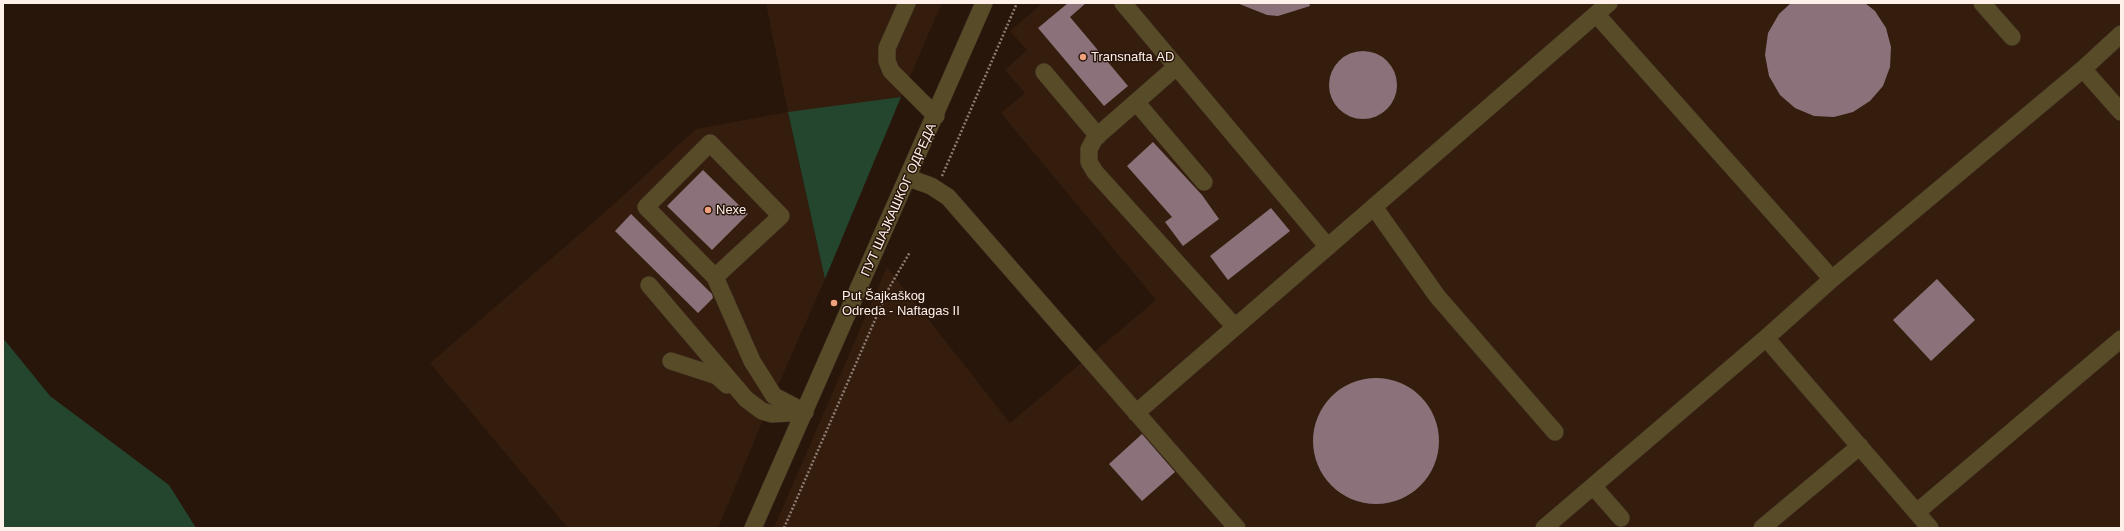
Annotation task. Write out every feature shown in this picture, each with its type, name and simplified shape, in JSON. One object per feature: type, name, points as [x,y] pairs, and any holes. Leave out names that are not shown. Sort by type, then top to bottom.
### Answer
[{"type":"street","points":[[907,3],[887,48],[887,61],[891,71],[936,116]]},
{"type":"street","name":"ПУТ ШАЈКАШКОГ ОДРЕДА","points":[[753,528],[909,178],[984,3]]},
{"type":"street","points":[[1123,3],[1328,247]]},
{"type":"street","points":[[1136,413],[1609,3]]},
{"type":"street","points":[[1982,3],[2012,37]]},
{"type":"street","points":[[1596,14],[1832,279]]},
{"type":"street","points":[[1544,528],[1766,338],[1832,279],[2083,69],[2121,34]]},
{"type":"street","points":[[1176,67],[1098,136],[1089,150],[1089,162],[1095,172],[1235,327]]},
{"type":"street","points":[[2083,69],[2121,112]]},
{"type":"street","points":[[1044,72],[1098,136]]},
{"type":"street","points":[[1136,102],[1204,182]]},
{"type":"street","points":[[715,277],[781,216],[710,143],[646,207],[715,277],[752,361],[774,396],[805,412]]},
{"type":"street","points":[[909,178],[936,189],[948,197],[1136,413],[1165,443],[1237,528]]},
{"type":"street","points":[[1374,207],[1437,296],[1555,432]]},
{"type":"street","points":[[649,285],[746,399]]},
{"type":"street","points":[[1766,338],[1930,528]]},
{"type":"street","points":[[1917,512],[2121,339]]},
{"type":"street","points":[[671,361],[717,376],[762,411],[772,414],[805,412]]},
{"type":"street","points":[[1762,528],[1860,446]]},
{"type":"street","points":[[1593,486],[1621,518]]},
{"type":"path","points":[[936,189],[1017,3]]},
{"type":"path","points":[[784,528],[889,288],[910,252]]},
{"type":"shaded area","points":[[766,3],[942,3],[901,97],[788,113],[825,279],[768,408],[718,528],[568,528],[430,363],[602,215],[696,129],[788,112]]},
{"type":"shaded area","points":[[1043,3],[2121,3],[2121,528],[774,528],[887,267],[1010,423],[1156,300],[1001,113],[1025,93],[1005,70],[1027,50],[1010,31]]},
{"type":"green space","points":[[901,97],[825,279],[788,112]]},
{"type":"green space","points":[[3,338],[50,396],[169,485],[196,528],[3,528]]},
{"type":"building","name":"Transnafta AD","points":[[1068,3],[1086,3],[1070,17],[1128,86],[1104,106],[1038,28]]},
{"type":"building","points":[[1237,3],[1309,3],[1310,6],[1278,16],[1267,15]]},
{"type":"building","points":[[1791,3],[1865,3],[1875,11],[1886,28],[1891,47],[1890,67],[1883,86],[1870,101],[1853,112],[1834,117],[1814,116],[1795,108],[1780,95],[1769,76],[1765,55],[1768,33],[1779,14]]},
{"type":"building","points":[[1356,51],[1370,51],[1382,57],[1391,66],[1397,78],[1395,98],[1387,109],[1376,117],[1370,119],[1356,119],[1350,117],[1339,109],[1331,98],[1329,92],[1329,78],[1331,72],[1339,61],[1350,53]]},
{"type":"building","points":[[1153,142],[1202,195],[1219,219],[1183,246],[1165,222],[1172,217],[1127,166]]},
{"type":"building","name":"Nexe","points":[[703,170],[748,214],[712,250],[667,206]]},
{"type":"building","points":[[1271,208],[1290,231],[1228,280],[1210,256]]},
{"type":"building","points":[[631,214],[712,294],[713,298],[698,313],[615,231]]},
{"type":"building","points":[[1937,279],[1975,320],[1931,361],[1893,320]]},
{"type":"building","points":[[1382,378],[1406,385],[1421,396],[1432,411],[1438,429],[1438,453],[1432,471],[1421,486],[1406,497],[1388,503],[1370,504],[1346,497],[1331,486],[1320,471],[1314,453],[1313,435],[1320,411],[1331,396],[1346,385],[1364,379]]},
{"type":"building","points":[[1142,434],[1175,472],[1142,501],[1109,464]]},
{"type":"place","name":"Transnafta AD","points":[[1083,57]]},
{"type":"place","name":"Nexe","points":[[708,210]]},
{"type":"place","name":"Put Šajkaškog Odreda - Naftagas II","points":[[834,303]]}]
